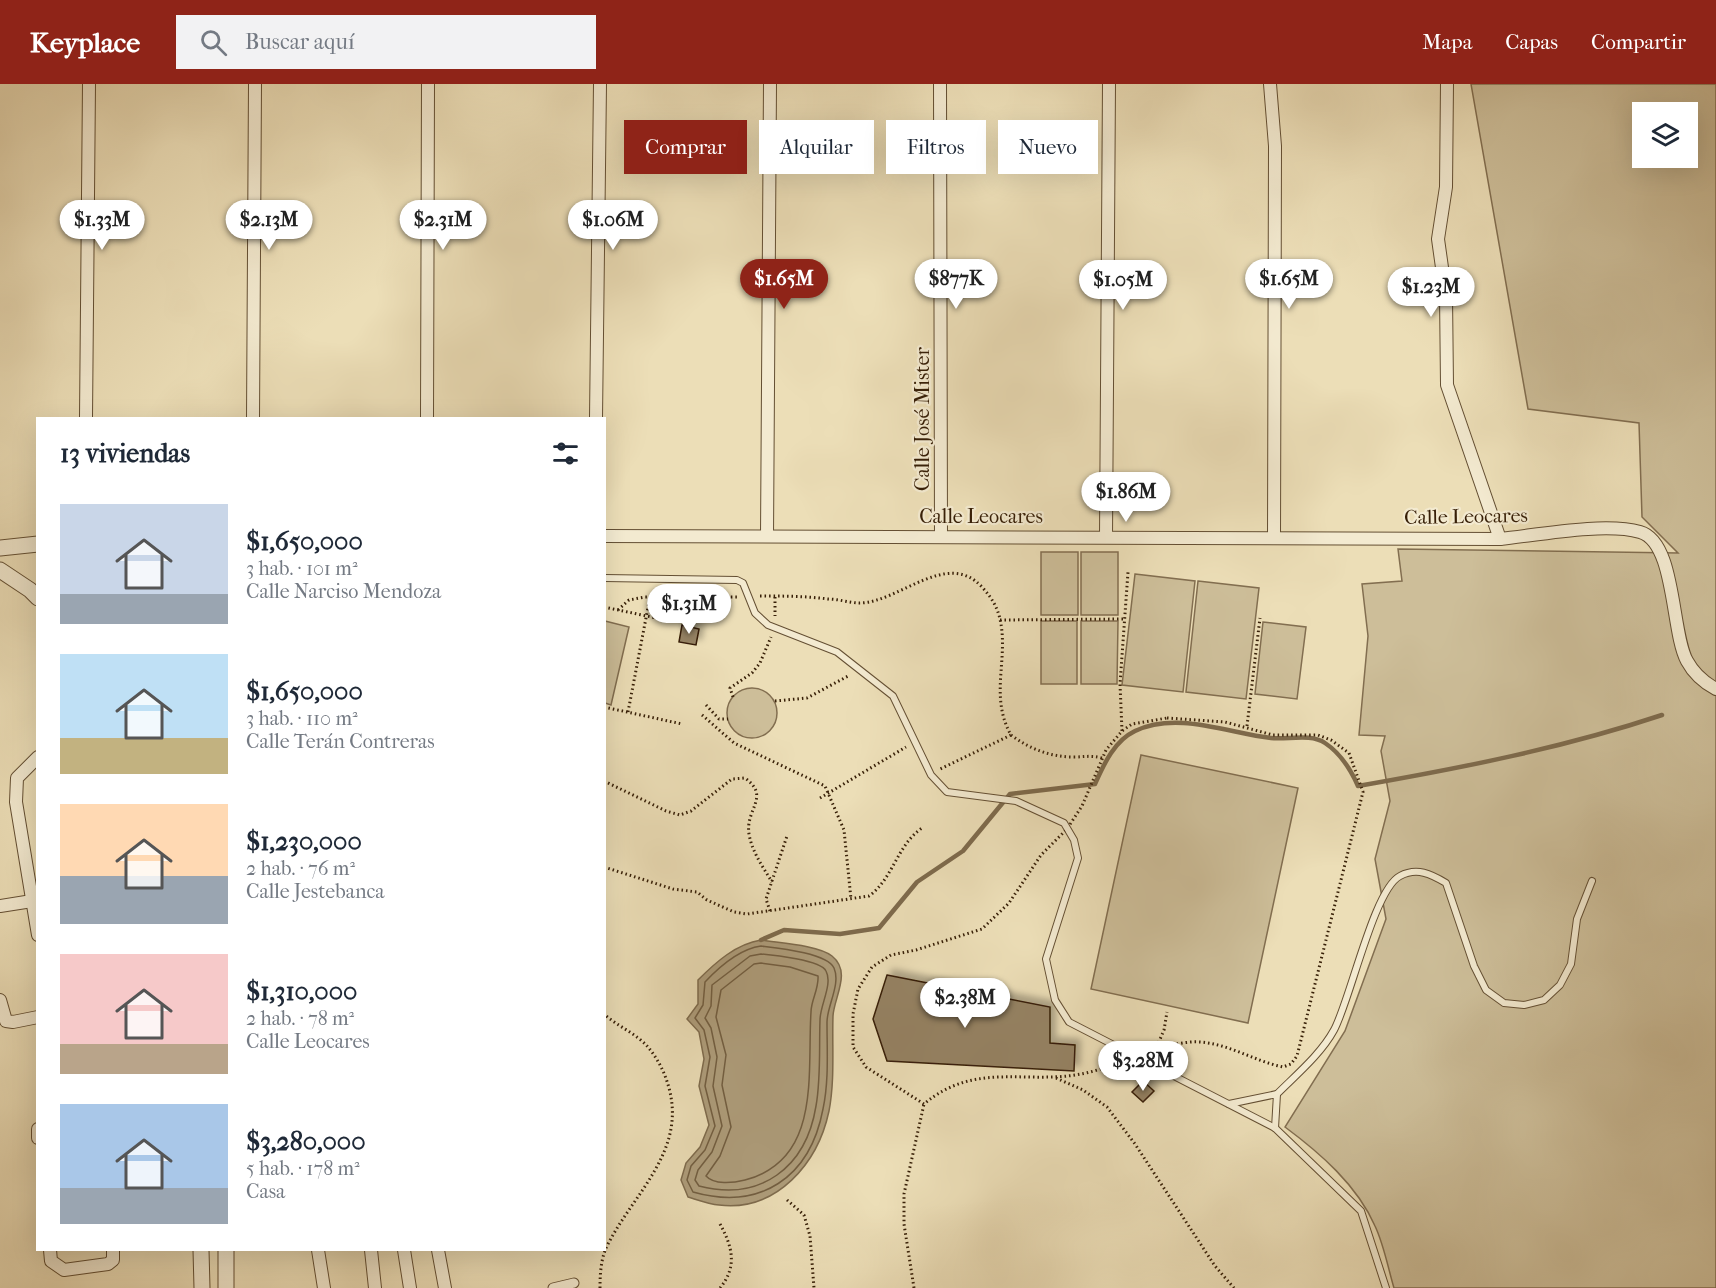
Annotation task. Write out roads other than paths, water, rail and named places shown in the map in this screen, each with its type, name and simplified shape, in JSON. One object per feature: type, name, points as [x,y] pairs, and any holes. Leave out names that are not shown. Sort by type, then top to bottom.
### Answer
[{"type":"street","points":[[86,417],[89,84]]},
{"type":"street","points":[[253,417],[255,84]]},
{"type":"street","points":[[427,417],[428,84]]},
{"type":"street","points":[[596,417],[600,84]]},
{"type":"street","points":[[767,536],[770,84]]},
{"type":"street","name":"Calle José Mister","points":[[940,84],[941,537]]},
{"type":"street","points":[[1106,537],[1109,84]]},
{"type":"street","points":[[1270,84],[1275,146],[1274,538]]},
{"type":"street","points":[[1447,84],[1446,187],[1438,239],[1446,296],[1447,385],[1500,539]]},
{"type":"street","name":"Calle Leocares","points":[[606,536],[1500,539],[1621,528],[1644,532],[1658,546],[1667,570],[1686,659],[1702,681],[1716,689]]},
{"type":"street","points":[[0,548],[36,544]]},
{"type":"street","points":[[0,570],[36,596]]},
{"type":"street","points":[[36,759],[17,778],[16,802],[36,924]]},
{"type":"street","points":[[0,906],[32,901]]},
{"type":"street","points":[[0,1000],[6,1021],[13,1022],[36,1017]]},
{"type":"street","points":[[50,1251],[51,1261],[64,1270],[108,1264],[113,1255]]},
{"type":"street","points":[[201,1251],[202,1288]]},
{"type":"street","points":[[226,1251],[226,1288]]},
{"type":"street","points":[[318,1251],[324,1288]]},
{"type":"street","points":[[371,1251],[375,1288]]},
{"type":"street","points":[[404,1251],[410,1288]]},
{"type":"street","points":[[438,1251],[445,1288]]},
{"type":"street","points":[[553,1288],[574,1283]]},
{"type":"lane","points":[[606,578],[737,580],[743,583],[755,613],[774,627],[837,652],[893,696],[930,773],[947,792],[1016,801],[1064,824],[1074,840],[1078,858],[1046,959],[1055,1000],[1070,1022],[1275,1128],[1361,1211],[1386,1288]]},
{"type":"lane","points":[[1229,1104],[1277,1094],[1308,1063],[1334,1030],[1377,909],[1397,877],[1415,870],[1432,875],[1446,883],[1474,966],[1486,990],[1504,1003],[1524,1005],[1544,1000],[1560,985],[1571,964],[1577,919],[1592,881]]},
{"type":"lane","points":[[1275,1128],[1277,1094]]},
{"type":"water","points":[[761,940],[818,949],[832,956],[841,969],[833,1016],[833,1075],[829,1111],[815,1149],[805,1165],[792,1180],[776,1192],[759,1201],[740,1205],[703,1202],[688,1197],[681,1180],[686,1163],[700,1147],[709,1125],[699,1086],[704,1059],[699,1032],[687,1019],[698,1004],[698,980],[719,960],[743,945]]},
{"type":"waterway","points":[[761,940],[784,930],[840,934],[879,928],[917,882],[963,851],[1010,794],[1095,784],[1115,747],[1128,735],[1151,725],[1185,723],[1271,738],[1313,738],[1325,743],[1340,757],[1358,786],[1512,756],[1625,727],[1662,715]]}]
